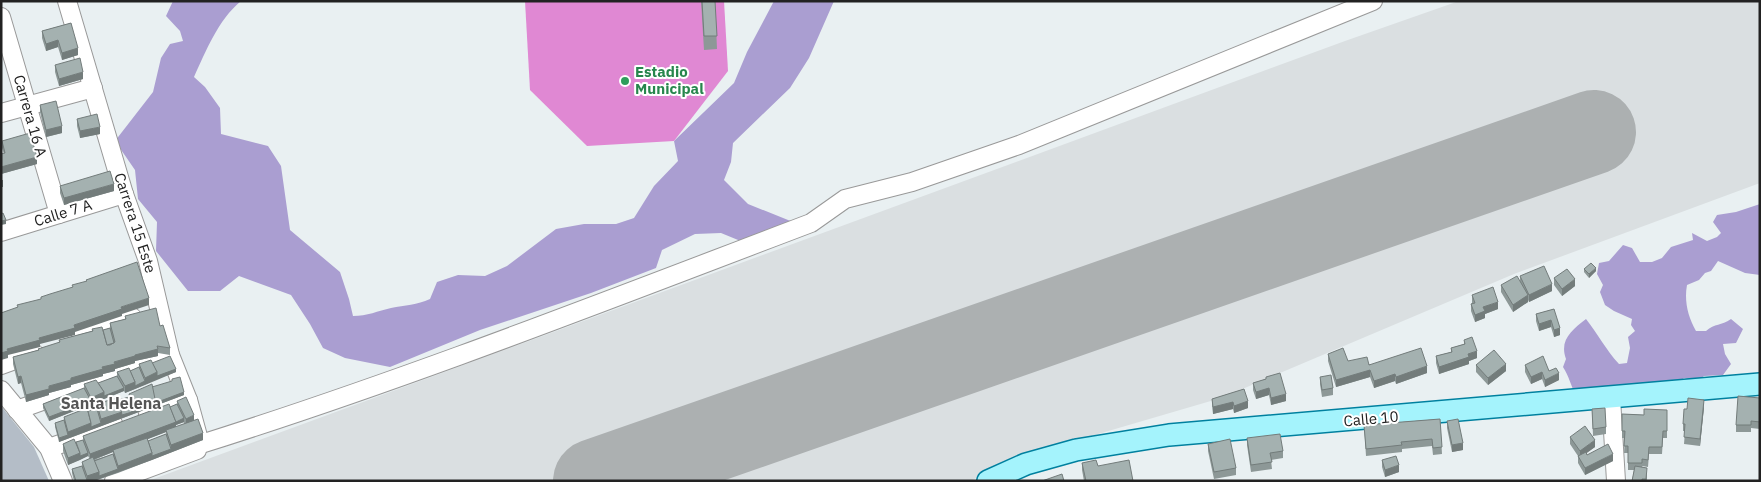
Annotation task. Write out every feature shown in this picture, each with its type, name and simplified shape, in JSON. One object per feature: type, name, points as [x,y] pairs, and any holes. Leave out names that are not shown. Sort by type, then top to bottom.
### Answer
[{"type":"main road","name":"Calle 10","points":[[988,481],[1026,464],[1076,450],[1168,435],[1760,384]]},
{"type":"street","name":"Carrera 15 Este","points":[[67,1],[124,194],[148,261],[170,355],[188,400],[199,440],[198,445]]},
{"type":"street","points":[[114,481],[196,450],[198,445],[284,418],[487,346],[810,223],[845,199],[912,182],[1019,146],[1373,1]]},
{"type":"street","name":"Carrera 16 A","points":[[1,17],[59,214]]},
{"type":"street","points":[[1,113],[93,88]]},
{"type":"street","name":"Calle 7 A","points":[[1,232],[124,194]]},
{"type":"street","points":[[130,268],[148,261]]},
{"type":"street","points":[[67,341],[160,307]]},
{"type":"street","points":[[1,365],[48,348]]},
{"type":"street","points":[[17,410],[170,355]]},
{"type":"street","points":[[1,390],[49,448],[63,481]]},
{"type":"street","points":[[1611,398],[1616,481]]},
{"type":"street","points":[[49,448],[188,400]]},
{"type":"shaded area","points":[[173,1],[241,1],[219,27],[194,77],[205,87],[220,108],[221,134],[268,146],[281,166],[290,230],[340,272],[353,316],[358,316],[416,304],[430,299],[437,282],[458,275],[485,276],[507,266],[556,229],[584,224],[616,224],[634,218],[654,186],[678,161],[674,141],[734,83],[747,52],[774,1],[834,1],[809,58],[790,88],[733,143],[731,162],[724,180],[748,204],[793,222],[743,242],[721,233],[695,234],[662,250],[656,268],[591,293],[480,330],[390,367],[345,358],[323,348],[291,295],[239,276],[220,291],[188,291],[156,251],[157,222],[138,199],[135,170],[115,141],[153,92],[161,58],[170,44],[183,41],[180,31],[166,16]]},
{"type":"shaded area","name":"Estadio Municipal","points":[[525,1],[724,1],[728,71],[674,141],[587,146],[530,90]]},
{"type":"shaded area","points":[[1459,1],[1758,1],[1760,7],[1760,183],[1514,274],[1221,398],[1023,456],[970,481],[148,481],[1345,41]]},
{"type":"shaded area","points":[[1760,204],[1760,275],[1745,273],[1718,261],[1711,271],[1705,273],[1699,280],[1687,285],[1687,309],[1696,331],[1706,331],[1731,319],[1743,329],[1736,343],[1723,344],[1725,354],[1731,364],[1723,375],[1704,376],[1697,381],[1684,378],[1679,382],[1633,384],[1576,396],[1563,367],[1566,359],[1564,346],[1572,331],[1586,319],[1619,364],[1627,363],[1630,348],[1628,337],[1635,331],[1631,325],[1632,319],[1605,305],[1600,292],[1603,285],[1597,274],[1599,263],[1609,261],[1623,245],[1632,248],[1640,262],[1652,262],[1662,258],[1671,247],[1693,240],[1692,233],[1707,241],[1717,237],[1721,233],[1713,222],[1717,215],[1736,212]]},
{"type":"shaded area","points":[[1,406],[34,447],[49,481],[1,481]]},
{"type":"building","points":[[702,1],[715,1],[717,36],[704,36]]},
{"type":"building","points":[[71,23],[78,48],[62,53],[58,40],[46,44],[42,31]]},
{"type":"building","points":[[80,58],[83,72],[59,79],[55,65]]},
{"type":"building","points":[[56,101],[62,126],[46,130],[40,105]]},
{"type":"building","points":[[97,114],[100,127],[80,131],[77,119]]},
{"type":"building","points":[[30,133],[37,157],[1,167],[1,154],[5,153],[2,141]]},
{"type":"building","points":[[110,171],[114,184],[64,198],[60,186]]},
{"type":"building","points":[[3,213],[6,220],[1,221],[1,214]]},
{"type":"building","points":[[137,262],[149,298],[74,325],[75,328],[39,338],[40,340],[7,349],[8,351],[1,353],[1,313],[18,307],[17,305],[41,299],[41,297],[73,287],[72,285]]},
{"type":"building","points":[[1591,263],[1596,268],[1589,274],[1584,269]]},
{"type":"building","points":[[1544,266],[1552,284],[1529,295],[1520,276]]},
{"type":"building","points":[[1567,269],[1575,279],[1562,289],[1554,278]]},
{"type":"building","points":[[1517,276],[1528,295],[1513,305],[1501,285]]},
{"type":"building","points":[[1493,287],[1498,302],[1483,307],[1485,311],[1475,315],[1471,304],[1475,303],[1472,295]]},
{"type":"building","points":[[156,308],[160,326],[163,325],[170,348],[157,346],[158,349],[114,362],[115,364],[102,367],[103,369],[71,378],[71,380],[49,386],[49,389],[26,395],[21,376],[18,377],[13,357],[39,350],[60,342],[59,340],[102,327],[107,345],[110,345],[115,342],[110,323],[126,319],[125,316]]},
{"type":"building","points":[[1554,309],[1560,328],[1554,330],[1551,320],[1539,324],[1536,314]]},
{"type":"building","points":[[110,328],[114,343],[107,345],[103,330]]},
{"type":"building","points":[[1472,337],[1477,351],[1468,354],[1469,357],[1439,367],[1436,356],[1452,352],[1451,348],[1465,344],[1464,340]]},
{"type":"building","points":[[1343,348],[1348,361],[1367,357],[1369,365],[1421,348],[1427,366],[1396,377],[1395,374],[1374,381],[1370,370],[1336,380],[1328,354]]},
{"type":"building","points":[[1494,350],[1506,364],[1488,378],[1476,365]]},
{"type":"building","points":[[170,356],[176,369],[157,376],[152,363]]},
{"type":"building","points":[[1543,356],[1549,371],[1556,368],[1559,373],[1545,380],[1542,372],[1531,377],[1525,365]]},
{"type":"building","points":[[151,360],[157,372],[145,378],[139,364]]},
{"type":"building","points":[[139,367],[145,381],[135,386],[130,371]]},
{"type":"building","points":[[129,368],[135,382],[125,386],[117,372]]},
{"type":"building","points":[[1280,373],[1286,394],[1271,398],[1269,388],[1256,392],[1253,383]]},
{"type":"building","points":[[1331,375],[1333,388],[1322,390],[1320,377]]},
{"type":"building","points":[[117,376],[124,388],[104,396],[104,392],[98,383]]},
{"type":"building","points":[[180,377],[184,392],[155,403],[152,387]]},
{"type":"building","points":[[96,380],[104,392],[91,398],[84,384]]},
{"type":"building","points":[[152,384],[155,399],[132,408],[129,394]]},
{"type":"building","points":[[84,388],[91,401],[49,417],[43,404]]},
{"type":"building","points":[[1244,389],[1248,401],[1234,406],[1233,402],[1213,407],[1212,399]]},
{"type":"building","points":[[1738,396],[1760,398],[1760,422],[1751,421],[1751,425],[1736,425]]},
{"type":"building","points":[[119,397],[122,412],[101,419],[97,404]]},
{"type":"building","points":[[129,397],[132,412],[122,415],[119,400]]},
{"type":"building","points":[[186,397],[194,415],[186,419],[177,401]]},
{"type":"building","points":[[1688,398],[1704,400],[1700,439],[1684,437],[1684,409],[1687,409]]},
{"type":"building","points":[[169,404],[176,422],[90,454],[83,436]]},
{"type":"building","points":[[177,404],[184,418],[176,422],[170,407]]},
{"type":"building","points":[[87,408],[91,423],[68,432],[64,417]]},
{"type":"building","points":[[1605,408],[1606,427],[1593,429],[1592,409]]},
{"type":"building","points":[[97,409],[101,423],[91,427],[88,411]]},
{"type":"building","points":[[1644,409],[1667,410],[1667,431],[1663,431],[1662,447],[1649,447],[1648,460],[1642,459],[1642,463],[1628,463],[1628,446],[1624,446],[1625,431],[1622,431],[1622,414],[1644,415]]},
{"type":"building","points":[[198,419],[203,433],[171,445],[166,430]]},
{"type":"building","points":[[1440,419],[1442,447],[1433,448],[1432,439],[1401,442],[1402,445],[1366,449],[1364,425]]},
{"type":"building","points":[[1458,419],[1463,443],[1452,445],[1447,421]]},
{"type":"building","points":[[64,420],[68,435],[59,438],[55,423]]},
{"type":"building","points":[[1585,426],[1595,440],[1580,451],[1570,437]]},
{"type":"building","points":[[166,434],[171,449],[152,456],[148,441]]},
{"type":"building","points":[[1280,434],[1283,451],[1270,453],[1272,462],[1251,465],[1247,438]]},
{"type":"building","points":[[147,438],[152,453],[118,466],[113,450]]},
{"type":"building","points":[[74,439],[80,453],[68,458],[63,444]]},
{"type":"building","points":[[1230,439],[1236,468],[1214,472],[1208,444]]},
{"type":"building","points":[[83,440],[88,453],[80,456],[76,442]]},
{"type":"building","points":[[1608,444],[1613,454],[1585,468],[1578,456],[1586,452],[1587,455]]},
{"type":"building","points":[[113,454],[118,469],[99,476],[94,461]]},
{"type":"building","points":[[1396,456],[1399,465],[1385,470],[1382,460]]},
{"type":"building","points":[[93,457],[99,472],[87,476],[82,462]]},
{"type":"building","points":[[1096,460],[1098,466],[1129,460],[1133,481],[1086,481],[1082,463]]},
{"type":"building","points":[[82,466],[87,480],[76,481],[72,469]]},
{"type":"building","points":[[1635,466],[1647,468],[1646,479],[1632,481]]},
{"type":"building","points":[[1062,474],[1064,481],[1042,481]]},
{"type":"runway","points":[[595,481],[1594,132]]},
{"type":"place","name":"Estadio Municipal","points":[[625,81]]},
{"type":"district","name":"Santa Helena","points":[[111,403]]}]
